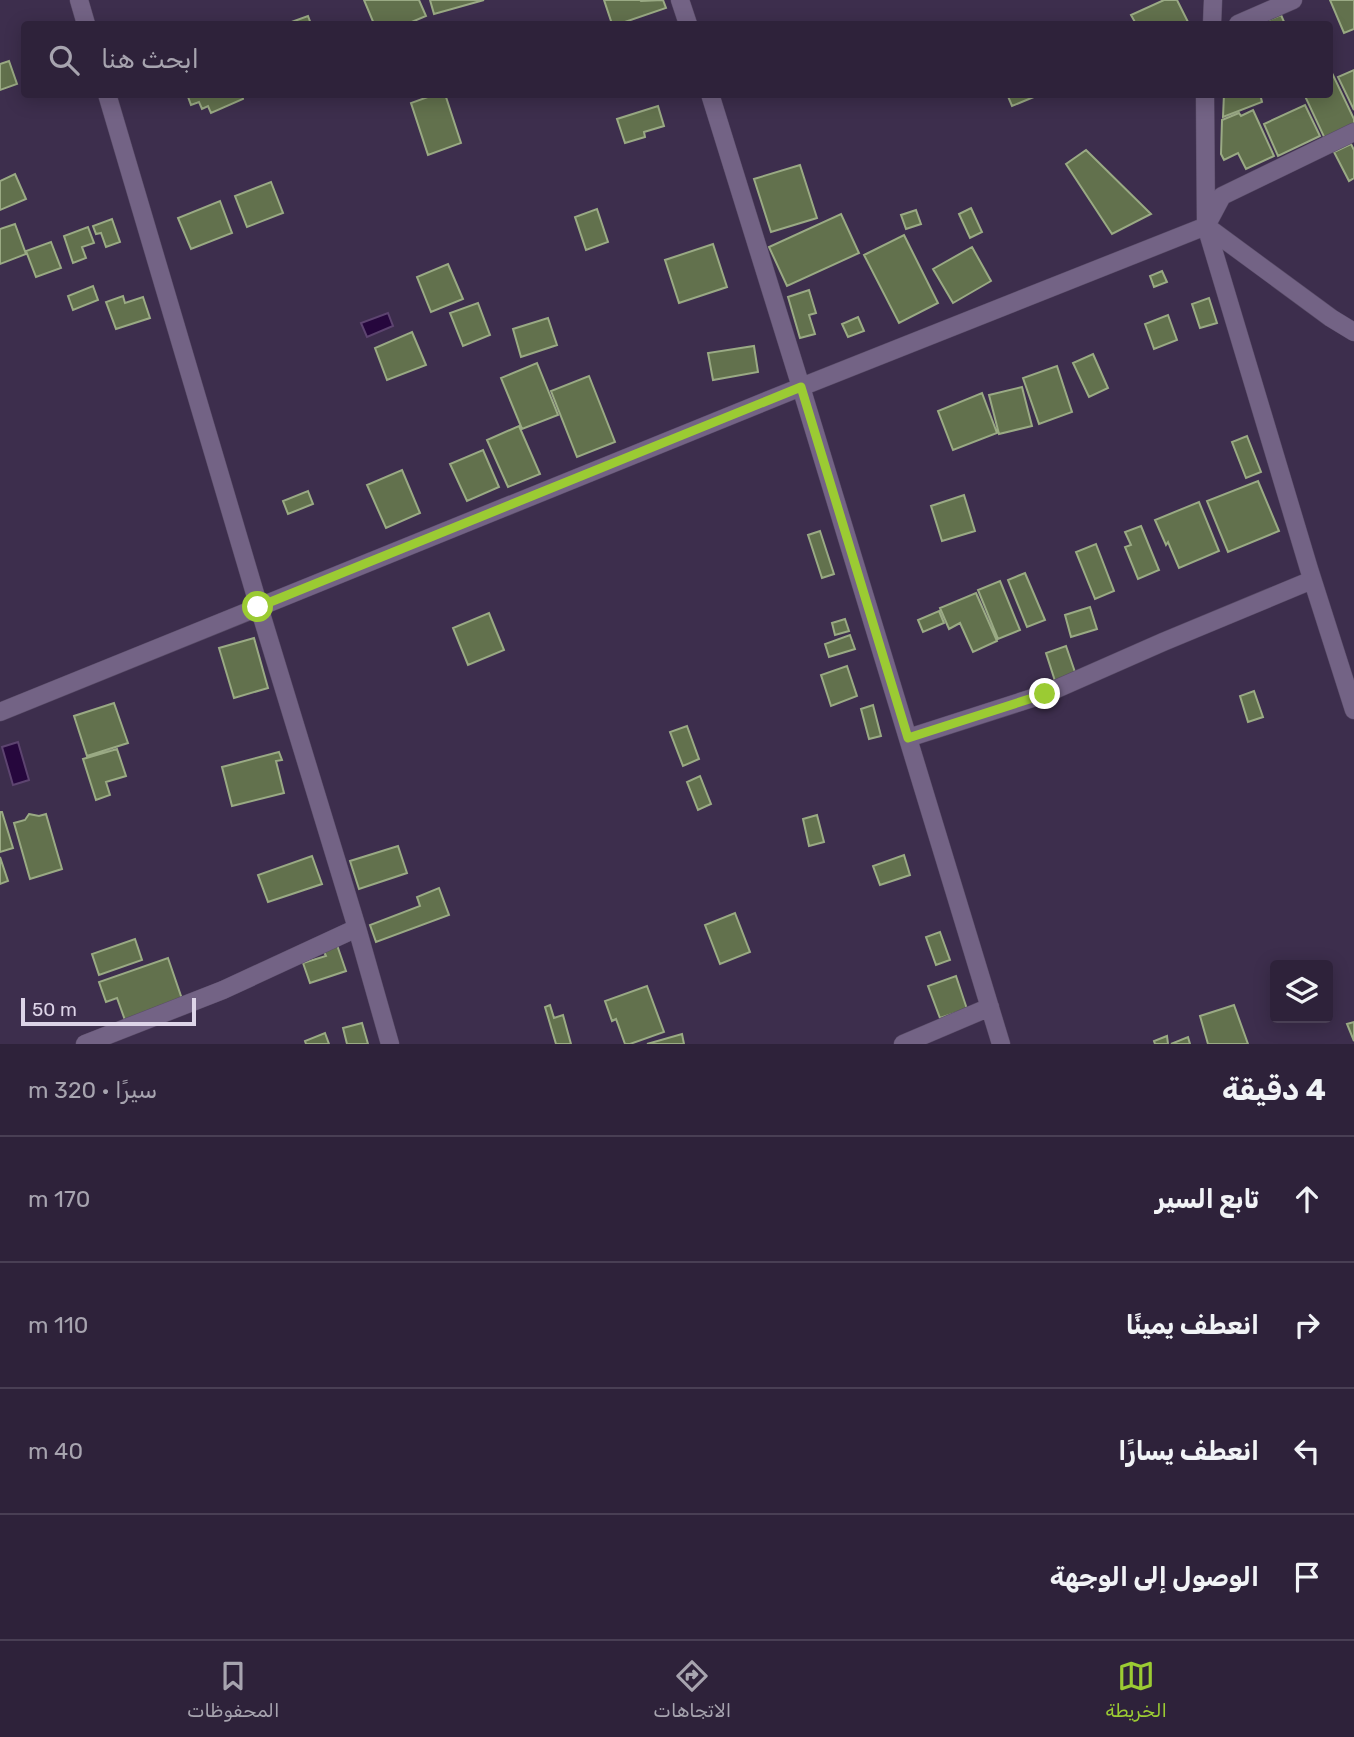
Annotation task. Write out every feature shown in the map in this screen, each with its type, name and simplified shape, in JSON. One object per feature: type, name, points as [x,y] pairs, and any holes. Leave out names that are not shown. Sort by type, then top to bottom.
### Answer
[{"type":"street","points":[[79,0],[85,21]]},
{"type":"street","points":[[680,0],[687,21]]},
{"type":"street","points":[[1212,21],[1213,0]]},
{"type":"street","points":[[1245,21],[1293,0]]},
{"type":"street","points":[[108,98],[390,1044]]},
{"type":"street","points":[[711,98],[1001,1044]]},
{"type":"street","points":[[1205,98],[1206,226],[1312,580],[1354,710]]},
{"type":"street","points":[[0,712],[1206,226],[1222,197],[1354,132]]},
{"type":"street","points":[[1206,226],[1354,332]]},
{"type":"street","points":[[908,738],[1045,694],[1312,580]]},
{"type":"street","points":[[85,1044],[223,990],[356,928]]},
{"type":"street","points":[[903,1044],[990,1007]]},
{"type":"shaded area","points":[[388,313],[393,326],[367,337],[361,323]]},
{"type":"shaded area","points":[[18,742],[29,780],[13,785],[2,747]]},
{"type":"building","points":[[364,0],[419,0],[426,16],[414,21],[373,21]]},
{"type":"building","points":[[430,0],[484,0],[434,14]]},
{"type":"building","points":[[604,0],[663,0],[666,8],[628,21],[611,21]]},
{"type":"building","points":[[1164,0],[1177,0],[1188,21],[1134,21],[1131,15]]},
{"type":"building","points":[[1330,0],[1354,0],[1354,29],[1344,33]]},
{"type":"building","points":[[1281,15],[1284,21],[1266,21]]},
{"type":"building","points":[[308,16],[310,21],[294,21]]},
{"type":"building","points":[[9,61],[17,84],[0,90],[0,64]]},
{"type":"building","points":[[1354,70],[1354,110],[1338,77]]},
{"type":"building","points":[[1333,75],[1354,119],[1354,127],[1326,141],[1306,98],[1333,98]]},
{"type":"building","points":[[188,98],[243,99],[211,113],[208,106],[202,109],[199,102],[191,105]]},
{"type":"building","points":[[425,98],[446,98],[461,143],[428,155],[411,103]]},
{"type":"building","points":[[1009,98],[1031,98],[1012,106]]},
{"type":"building","points":[[1224,98],[1261,98],[1262,102],[1223,117]]},
{"type":"building","points":[[1305,105],[1320,136],[1278,156],[1264,124]]},
{"type":"building","points":[[658,106],[664,126],[644,132],[645,137],[625,143],[617,119]]},
{"type":"building","points":[[1253,110],[1274,156],[1246,169],[1238,153],[1224,160],[1221,154],[1222,120]]},
{"type":"building","points":[[1351,144],[1354,150],[1354,178],[1349,181],[1334,152]]},
{"type":"building","points":[[1086,150],[1151,214],[1112,234],[1066,164]]},
{"type":"building","points":[[800,165],[817,218],[771,232],[754,179]]},
{"type":"building","points":[[15,174],[26,199],[0,210],[0,181]]},
{"type":"building","points":[[271,182],[283,213],[247,227],[235,196]]},
{"type":"building","points":[[220,201],[232,233],[191,249],[178,218]]},
{"type":"building","points":[[971,208],[982,232],[970,238],[959,214]]},
{"type":"building","points":[[597,209],[608,242],[586,250],[575,217]]},
{"type":"building","points":[[916,210],[921,224],[906,229],[901,215]]},
{"type":"building","points":[[841,214],[859,253],[787,286],[769,247]]},
{"type":"building","points":[[112,219],[120,242],[106,247],[101,233],[96,234],[93,226]]},
{"type":"building","points":[[15,224],[26,254],[0,264],[0,229]]},
{"type":"building","points":[[88,227],[94,243],[82,247],[86,258],[73,263],[64,236]]},
{"type":"building","points":[[904,235],[938,303],[899,323],[864,255]]},
{"type":"building","points":[[51,242],[61,268],[36,277],[26,251]]},
{"type":"building","points":[[713,244],[727,287],[679,303],[665,260]]},
{"type":"building","points":[[972,247],[991,281],[953,303],[933,269]]},
{"type":"building","points":[[448,264],[463,299],[431,312],[417,277]]},
{"type":"building","points":[[1162,271],[1167,282],[1154,287],[1150,276]]},
{"type":"building","points":[[93,286],[98,300],[73,310],[68,296]]},
{"type":"building","points":[[809,290],[816,313],[809,315],[815,334],[800,338],[788,297]]},
{"type":"building","points":[[123,296],[125,303],[143,297],[150,318],[116,329],[106,302]]},
{"type":"building","points":[[1209,298],[1217,323],[1200,328],[1192,304]]},
{"type":"building","points":[[478,303],[490,335],[463,346],[450,313]]},
{"type":"building","points":[[1168,315],[1177,340],[1154,349],[1145,324]]},
{"type":"building","points":[[858,317],[864,331],[848,337],[842,324]]},
{"type":"building","points":[[548,318],[557,345],[521,357],[513,329]]},
{"type":"building","points":[[412,332],[426,365],[387,380],[375,348]]},
{"type":"building","points":[[754,346],[758,372],[713,380],[708,353]]},
{"type":"building","points":[[1093,354],[1108,388],[1089,397],[1073,363]]},
{"type":"building","points":[[537,363],[558,415],[522,429],[501,378]]},
{"type":"building","points":[[1057,366],[1072,412],[1039,424],[1023,378]]},
{"type":"building","points":[[589,376],[615,442],[577,457],[551,391]]},
{"type":"building","points":[[1022,387],[1032,426],[999,434],[989,395]]},
{"type":"building","points":[[982,393],[997,433],[953,450],[938,411]]},
{"type":"building","points":[[519,426],[540,474],[508,487],[487,440]]},
{"type":"building","points":[[1247,436],[1261,472],[1246,478],[1232,442]]},
{"type":"building","points":[[483,450],[499,487],[467,501],[450,464]]},
{"type":"building","points":[[402,470],[420,513],[386,528],[367,485]]},
{"type":"building","points":[[1258,481],[1279,531],[1228,552],[1207,501]]},
{"type":"building","points":[[308,491],[313,504],[288,514],[283,501]]},
{"type":"building","points":[[964,495],[975,531],[942,541],[931,506]]},
{"type":"building","points":[[1199,502],[1219,551],[1179,568],[1155,520]]},
{"type":"building","points":[[1141,526],[1159,570],[1138,579],[1125,547],[1131,545],[1125,532]]},
{"type":"building","points":[[820,531],[834,574],[822,578],[808,535]]},
{"type":"building","points":[[1096,544],[1114,591],[1095,599],[1076,552]]},
{"type":"building","points":[[1025,573],[1045,620],[1027,627],[1008,580]]},
{"type":"building","points":[[1000,581],[1020,630],[998,639],[978,590]]},
{"type":"building","points":[[976,593],[997,641],[973,652],[960,623],[949,629],[940,608]]},
{"type":"building","points":[[1090,607],[1097,629],[1071,637],[1065,615]]},
{"type":"building","points":[[939,611],[944,623],[923,632],[918,620]]},
{"type":"building","points":[[489,613],[504,650],[468,665],[453,628]]},
{"type":"building","points":[[845,619],[849,631],[835,635],[832,623]]},
{"type":"building","points":[[850,635],[855,649],[829,657],[825,644]]},
{"type":"building","points":[[254,638],[268,688],[234,698],[219,648]]},
{"type":"building","points":[[1066,646],[1076,675],[1055,681],[1046,653]]},
{"type":"building","points":[[847,666],[857,696],[831,706],[821,675]]},
{"type":"building","points":[[1254,691],[1263,717],[1248,722],[1240,696]]},
{"type":"building","points":[[114,703],[128,743],[87,756],[74,716]]},
{"type":"building","points":[[873,705],[881,736],[869,739],[861,709]]},
{"type":"building","points":[[687,726],[699,759],[683,766],[670,732]]},
{"type":"building","points":[[117,749],[126,776],[106,782],[110,795],[96,800],[83,759]]},
{"type":"building","points":[[279,752],[282,760],[276,761],[284,793],[232,806],[222,767]]},
{"type":"building","points":[[700,776],[711,804],[698,810],[687,782]]},
{"type":"building","points":[[0,812],[13,848],[0,852]]},
{"type":"building","points":[[29,814],[46,814],[62,869],[30,879],[14,823],[25,820]]},
{"type":"building","points":[[817,815],[824,842],[809,846],[803,819]]},
{"type":"building","points":[[398,846],[407,873],[359,889],[350,861]]},
{"type":"building","points":[[904,855],[910,875],[880,885],[873,866]]},
{"type":"building","points":[[312,856],[322,884],[268,902],[258,875]]},
{"type":"building","points":[[0,857],[8,881],[0,884]]},
{"type":"building","points":[[439,888],[449,915],[376,942],[370,925],[420,906],[417,897]]},
{"type":"building","points":[[735,913],[750,952],[720,964],[705,925]]},
{"type":"building","points":[[940,932],[950,960],[936,965],[926,937]]},
{"type":"building","points":[[135,939],[142,960],[99,975],[92,954]]},
{"type":"building","points":[[337,945],[346,971],[310,983],[303,963],[326,956],[323,950]]},
{"type":"building","points":[[168,958],[183,1002],[126,1023],[117,998],[106,1002],[99,982]]},
{"type":"building","points":[[956,976],[967,1009],[940,1018],[928,986]]},
{"type":"building","points":[[647,986],[664,1032],[625,1044],[616,1019],[612,1021],[605,1001]]},
{"type":"building","points":[[550,1005],[554,1018],[563,1015],[571,1044],[556,1044],[545,1007]]},
{"type":"building","points":[[1234,1005],[1248,1044],[1208,1044],[1200,1016]]},
{"type":"building","points":[[1354,1022],[1354,1041],[1347,1024]]},
{"type":"building","points":[[362,1023],[368,1044],[347,1044],[343,1028]]},
{"type":"building","points":[[325,1033],[329,1044],[306,1044],[305,1041]]},
{"type":"building","points":[[682,1034],[684,1044],[647,1044]]},
{"type":"building","points":[[1167,1036],[1168,1044],[1155,1044],[1154,1041]]},
{"type":"building","points":[[1188,1037],[1190,1044],[1171,1044]]},
{"type":"route","points":[[258,607],[801,387],[908,738],[1045,694]]}]
